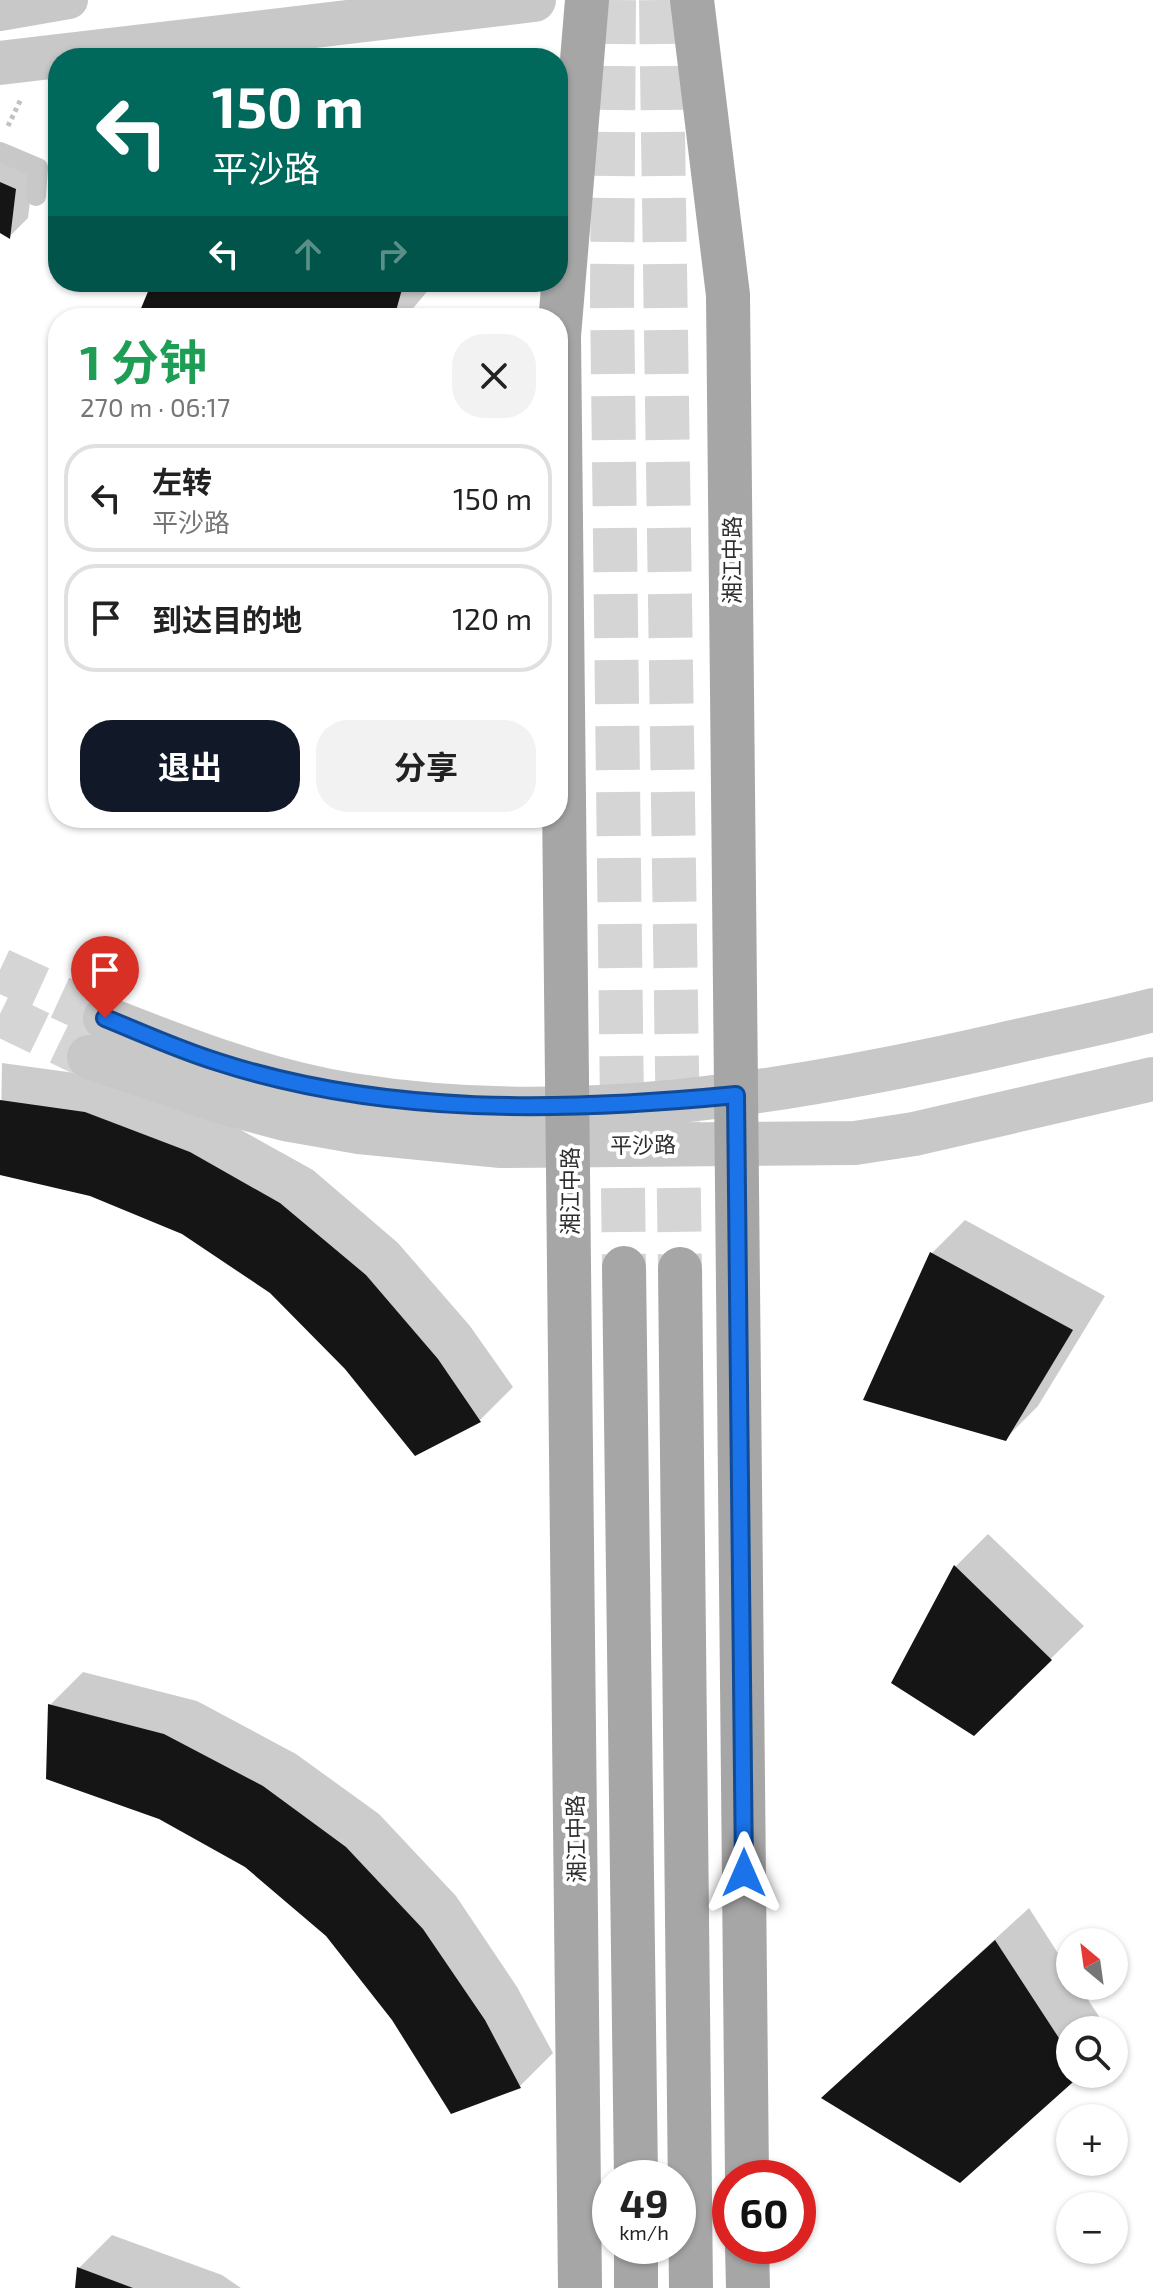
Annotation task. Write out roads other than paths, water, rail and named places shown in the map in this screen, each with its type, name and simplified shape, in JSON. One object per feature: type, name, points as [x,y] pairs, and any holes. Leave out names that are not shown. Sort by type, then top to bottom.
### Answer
[{"type":"main road","name":"湘江中路","points":[[568,228],[587,0]]},
{"type":"main road","name":"湘江中路","points":[[692,0],[728,295],[747,2160]]},
{"type":"main road","name":"湘江中路","points":[[565,828],[580,2288]]},
{"type":"main road","points":[[624,1268],[636,2160]]},
{"type":"main road","points":[[680,1269],[691,2288]]},
{"type":"main road","points":[[636,2264],[636,2288]]},
{"type":"main road","points":[[747,2264],[748,2288]]},
{"type":"street","points":[[0,12],[69,0]]},
{"type":"street","points":[[127,48],[534,0]]},
{"type":"street","points":[[0,63],[48,57]]},
{"type":"street","name":"平沙路","points":[[569,1125],[653,1103],[736,1095],[864,1076],[1153,1010]]},
{"type":"street","name":"平沙路","points":[[97,1037],[353,1095],[500,1107],[569,1125],[737,1143],[855,1143],[914,1134],[1153,1079]]},
{"type":"lane","points":[[0,152],[38,168],[36,196]]},
{"type":"tunnel","points":[[614,0],[612,295],[624,1268]]},
{"type":"tunnel","points":[[661,0],[680,1269]]},
{"type":"tunnel","points":[[0,970],[105,1018]]},
{"type":"tunnel","points":[[0,1014],[89,1057]]}]
